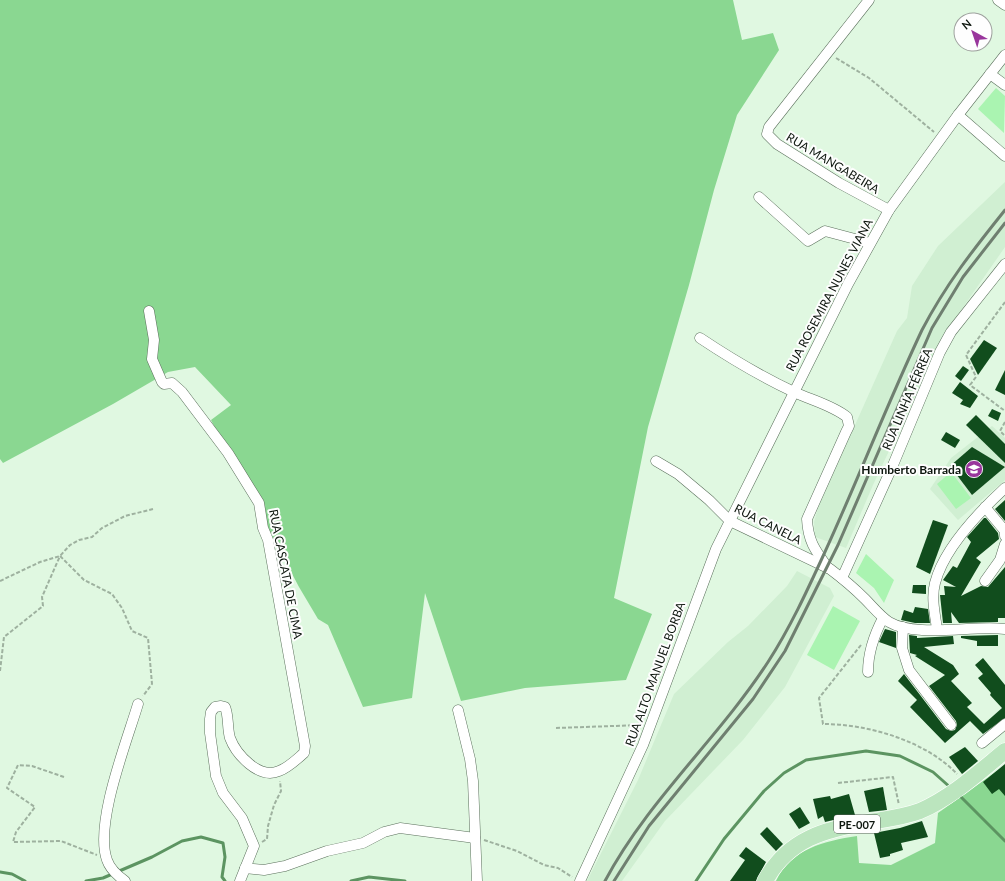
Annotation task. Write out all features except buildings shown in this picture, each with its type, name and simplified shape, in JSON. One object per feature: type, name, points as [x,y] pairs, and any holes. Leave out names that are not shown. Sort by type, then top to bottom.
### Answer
[{"type":"main road","name":"PE-007","points":[[765,881],[780,859],[792,849],[814,835],[831,829],[901,816],[919,811],[940,801],[964,785],[1005,751]]},
{"type":"street","points":[[828,51],[869,0]]},
{"type":"street","points":[[998,0],[1005,4]]},
{"type":"street","name":"RUA MANGABEIRA","points":[[828,51],[769,127],[767,134],[777,144],[839,183],[889,210]]},
{"type":"street","name":"RUA ROSEMIRA NUNES VIANA","points":[[741,497],[793,392],[889,210],[958,115],[1005,55]]},
{"type":"street","points":[[990,74],[1005,85]]},
{"type":"street","points":[[958,115],[1005,156]]},
{"type":"street","points":[[759,196],[808,241],[825,231],[870,244]]},
{"type":"street","name":"RUA LINHA FÉRREA","points":[[842,578],[893,465],[940,352],[951,332],[1005,264]]},
{"type":"street","name":"RUA CASCATA DE CIMA","points":[[149,312],[154,340],[152,359],[162,382],[164,384],[172,383],[182,392],[228,453],[259,503],[268,540],[306,746],[304,753],[279,772]]},
{"type":"street","points":[[700,338],[720,352],[793,392],[838,411],[847,418],[848,421],[846,432],[807,519],[807,533],[813,548],[830,569],[842,578],[890,623],[903,627],[937,629],[980,627],[1005,629]]},
{"type":"street","name":"RUA CANELA","points":[[656,461],[678,474],[709,500],[730,521],[830,569]]},
{"type":"street","points":[[937,629],[933,599],[934,584],[938,573],[952,548],[965,530],[985,507],[1005,488]]},
{"type":"street","name":"RUA ALTO MANUEL BORBA","points":[[577,879],[652,724],[716,549],[741,497]]},
{"type":"street","points":[[985,507],[1005,532],[1005,536]]},
{"type":"street","points":[[984,581],[1000,560],[1005,544]]},
{"type":"street","points":[[868,672],[868,661],[872,642],[883,618]]},
{"type":"street","points":[[903,627],[902,648],[909,670],[951,725]]},
{"type":"street","points":[[122,879],[109,864],[104,829],[112,791],[138,704]]},
{"type":"street","points":[[240,881],[254,846],[242,818],[224,793],[216,776],[210,733],[212,712],[215,707],[225,707],[230,737],[244,758],[262,772],[279,772]]},
{"type":"street","points":[[458,710],[470,759],[473,780],[477,881]]},
{"type":"street","points":[[982,743],[1005,724]]},
{"type":"street","points":[[246,868],[264,870],[285,866],[327,851],[357,844],[384,832],[400,828],[475,838]]},
{"type":"path","points":[[828,51],[840,62],[869,78],[941,138]]},
{"type":"path","points":[[1005,302],[966,355],[976,377],[970,385],[1005,411]]},
{"type":"path","points":[[1005,422],[1000,431],[1005,436]]},
{"type":"path","points":[[0,671],[4,637],[43,606],[42,597],[60,556],[70,545],[79,540],[92,537],[108,525],[125,516],[153,509]]},
{"type":"path","points":[[0,581],[40,562],[60,556]]},
{"type":"path","points":[[60,556],[84,580],[112,594],[122,608],[132,631],[148,638],[152,684],[138,704]]},
{"type":"path","points":[[865,641],[820,698],[823,724],[840,724],[900,737],[949,766],[964,785]]},
{"type":"path","points":[[556,728],[652,724]]},
{"type":"path","points":[[64,777],[32,766],[18,765],[7,788],[35,808],[16,832],[12,842],[61,841],[109,864]]},
{"type":"path","points":[[254,846],[267,839],[268,826],[274,805],[281,791],[279,772]]},
{"type":"path","points":[[838,783],[893,777],[901,816]]},
{"type":"path","points":[[475,838],[517,851],[544,865],[558,868],[577,879]]},
{"type":"shaded area","points":[[1005,182],[1005,247],[943,336],[873,485],[846,548],[815,537],[814,522],[818,508],[897,331],[907,318],[912,286],[938,246]]},
{"type":"shaded area","name":"Humberto Barrada","points":[[992,426],[1005,438],[1005,480],[958,520],[930,489],[951,458]]},
{"type":"shaded area","points":[[797,571],[830,588],[834,596],[785,687],[743,740],[665,821],[622,881],[587,881],[638,780],[674,694],[728,642],[748,626],[787,586]]},
{"type":"green space","points":[[0,0],[733,0],[742,40],[773,33],[779,50],[737,115],[714,190],[689,285],[648,427],[614,598],[652,614],[626,680],[525,688],[461,701],[425,593],[412,698],[363,707],[328,625],[318,619],[299,587],[211,420],[231,405],[195,367],[168,372],[113,404],[3,463],[0,459]]},
{"type":"green space","points":[[996,88],[1005,96],[1004,133],[978,109]]},
{"type":"green space","points":[[951,472],[971,498],[956,509],[937,484]]},
{"type":"green space","points":[[866,554],[894,580],[884,603],[874,588],[856,573]]},
{"type":"green space","points":[[833,606],[860,621],[834,670],[807,655]]},
{"type":"green space","points":[[997,771],[1005,773],[1005,881],[776,881],[782,870],[790,861],[810,848],[857,836],[859,863],[891,865],[935,843],[938,813]]},
{"type":"waterway","points":[[696,881],[724,839],[764,791],[784,773],[806,760],[866,751],[900,756],[933,772],[951,788]]},
{"type":"waterway","points":[[958,794],[1005,841]]},
{"type":"waterway","points":[[86,881],[103,878],[152,857],[182,841],[201,837],[223,843],[225,857],[222,877],[225,881]]},
{"type":"waterway","points":[[0,872],[12,874],[25,881]]},
{"type":"waterway","points":[[351,881],[369,877],[405,881]]},
{"type":"railway","points":[[605,881],[622,851],[642,823],[748,690],[784,636],[824,554],[922,330],[950,282],[1005,210]]},
{"type":"railway","points":[[614,881],[649,826],[753,699],[785,651],[838,545],[932,328],[963,277],[1005,223]]},
{"type":"place","name":"Humberto Barrada","points":[[974,469]]}]
